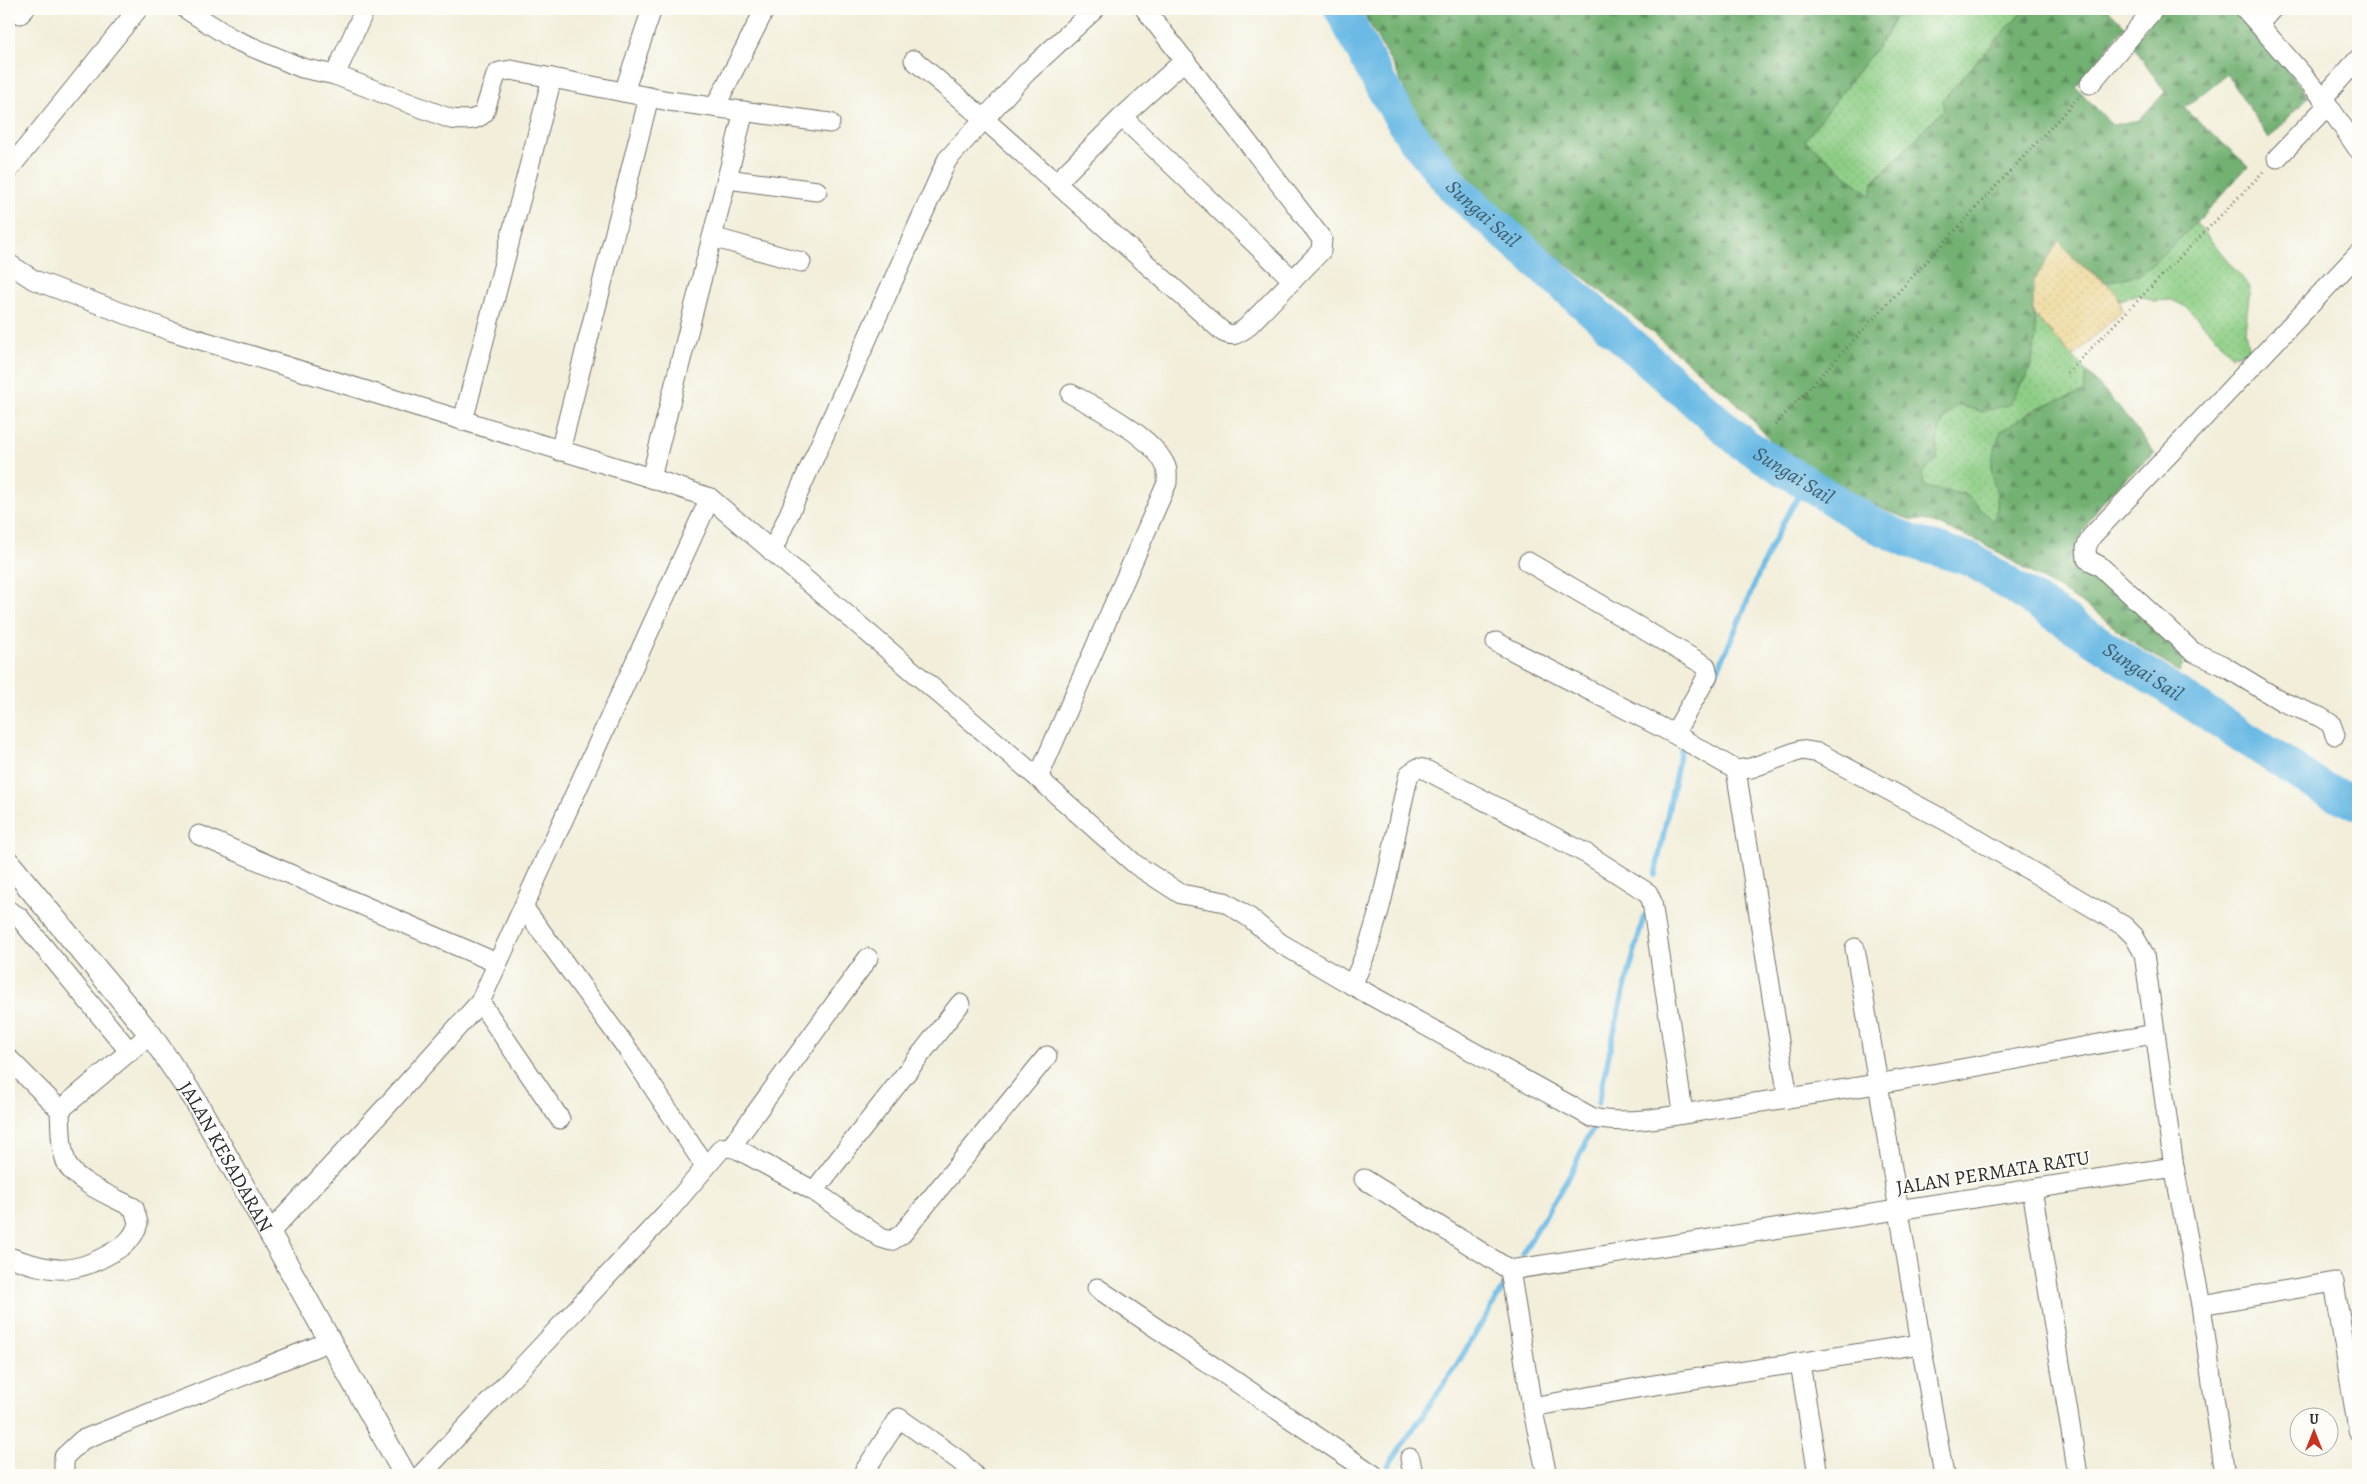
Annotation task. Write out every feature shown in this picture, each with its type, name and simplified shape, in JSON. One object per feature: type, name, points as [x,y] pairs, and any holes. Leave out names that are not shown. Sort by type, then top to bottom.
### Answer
[{"type":"street","points":[[9,169],[138,9]]},
{"type":"street","points":[[186,9],[233,39],[302,68],[335,75],[451,119],[467,120],[480,117],[484,113],[496,75],[499,72],[511,70],[649,97],[830,123]]},
{"type":"street","points":[[335,75],[365,9]]},
{"type":"street","points":[[624,92],[652,9]]},
{"type":"street","points":[[715,107],[765,9]]},
{"type":"street","points":[[772,552],[947,160],[1026,73],[1095,9]]},
{"type":"street","points":[[914,60],[984,119],[1222,332],[1230,336],[1236,335],[1246,328],[1321,250],[1322,239],[1145,9]]},
{"type":"street","points":[[2090,84],[2154,9]]},
{"type":"street","points":[[2245,9],[2325,101],[2358,149]]},
{"type":"street","points":[[2258,24],[2272,9]]},
{"type":"street","points":[[2277,158],[2358,59]]},
{"type":"street","points":[[1056,183],[1122,117],[1185,60]]},
{"type":"street","points":[[463,421],[552,78]]},
{"type":"street","points":[[560,451],[649,97]]},
{"type":"street","points":[[651,478],[744,111]]},
{"type":"street","points":[[1122,117],[1293,280]]},
{"type":"street","points":[[727,179],[817,191]]},
{"type":"street","points":[[712,237],[801,262]]},
{"type":"street","points":[[2335,735],[2331,724],[2320,717],[2283,702],[2222,665],[2193,652],[2100,566],[2087,559],[2086,548],[2091,537],[2358,254]]},
{"type":"street","points":[[9,264],[34,280],[171,331],[651,478],[710,498],[1038,778],[1136,865],[1181,894],[1225,902],[1250,918],[1280,943],[1352,985],[1593,1118],[1612,1122],[1633,1122],[1683,1112],[1788,1098],[2154,1034]]},
{"type":"street","points":[[1038,778],[1167,483],[1168,470],[1158,454],[1119,419],[1071,394]]},
{"type":"street","points":[[270,1232],[480,1002],[710,498]]},
{"type":"street","points":[[1528,562],[1706,666],[1708,675],[1674,734]]},
{"type":"street","points":[[1496,642],[1674,734],[1736,770],[1750,768],[1802,750],[1819,753],[1948,822],[2124,926],[2134,936],[2144,954],[2174,1167],[2201,1305],[2225,1475]]},
{"type":"street","points":[[1352,985],[1360,968],[1382,905],[1396,827],[1409,774],[1418,768],[1424,769],[1587,854],[1648,893],[1652,902],[1683,1112]]},
{"type":"street","points":[[1736,770],[1788,1098]]},
{"type":"street","points":[[199,835],[497,963]]},
{"type":"street","name":"JALAN KESADARAN","points":[[9,864],[150,1034],[194,1098],[270,1232],[328,1342],[405,1475]]},
{"type":"street","points":[[524,908],[629,1051],[705,1166]]},
{"type":"street","points":[[9,911],[19,917],[130,1052]]},
{"type":"street","points":[[1855,948],[1879,1082],[1920,1344],[1944,1475]]},
{"type":"street","points":[[731,1147],[868,958]]},
{"type":"street","points":[[480,1002],[560,1119]]},
{"type":"street","points":[[814,1191],[960,1004]]},
{"type":"street","points":[[60,1110],[150,1034]]},
{"type":"street","points":[[421,1475],[671,1208],[722,1148],[731,1147],[814,1191],[881,1238],[891,1241],[902,1234],[1046,1056]]},
{"type":"street","points":[[9,1059],[60,1110],[64,1154],[68,1166],[98,1189],[134,1208],[138,1219],[137,1228],[126,1244],[95,1262],[76,1269],[40,1268],[9,1257]]},
{"type":"street","name":"JALAN PERMATA RATU","points":[[1510,1270],[2174,1167]]},
{"type":"street","points":[[1364,1179],[1510,1270],[1532,1407],[1547,1475]]},
{"type":"street","points":[[2032,1189],[2078,1475]]},
{"type":"street","points":[[2201,1305],[2334,1282],[2356,1397],[2358,1430]]},
{"type":"street","points":[[1098,1288],[1374,1475]]},
{"type":"street","points":[[64,1475],[64,1457],[82,1440],[328,1342]]},
{"type":"street","points":[[1532,1407],[1648,1386],[1920,1344]]},
{"type":"street","points":[[1800,1363],[1818,1475]]},
{"type":"street","points":[[862,1475],[899,1418],[960,1461],[974,1475]]},
{"type":"path","points":[[1775,425],[2090,84]]},
{"type":"path","points":[[2067,373],[2277,158]]},
{"type":"green space","points":[[1361,9],[1899,9],[1886,35],[1805,140],[1871,196],[1873,183],[1944,109],[1942,100],[2025,9],[2108,9],[2125,26],[2076,87],[2112,125],[2139,120],[2165,92],[2132,44],[2161,9],[2237,9],[2309,96],[2269,138],[2227,74],[2184,108],[2248,166],[2200,219],[2141,274],[2107,282],[2079,264],[2059,242],[2033,310],[2036,336],[2030,369],[2010,404],[1982,412],[1957,404],[1942,423],[1937,442],[1937,460],[1922,473],[1925,487],[1967,495],[1993,521],[1998,501],[1993,478],[1992,461],[2001,431],[2046,405],[2083,392],[2087,372],[2121,410],[2155,453],[2122,482],[2102,503],[2093,515],[2080,540],[2188,654],[2179,672],[2137,645],[2091,609],[1982,543],[1929,521],[1909,519],[1882,509],[1832,486],[1774,444],[1736,402],[1625,310],[1508,218],[1421,127],[1397,73]]},
{"type":"green space","points":[[1899,9],[2025,9],[1942,100],[1944,109],[1873,182],[1871,197],[1805,140],[1886,35]]},
{"type":"green space","points":[[2196,223],[2250,287],[2245,331],[2249,351],[2231,356],[2217,338],[2186,307],[2172,300],[2153,301],[2137,294],[2121,300],[2107,282],[2141,274]]},
{"type":"green space","points":[[2034,315],[2087,372],[2083,392],[2037,408],[2025,416],[2017,426],[1992,470],[1997,496],[1993,522],[1967,495],[1925,487],[1921,472],[1937,460],[1937,442],[1942,423],[1957,404],[1982,412],[2012,393],[2026,378],[2034,352]]},
{"type":"sand","points":[[2059,241],[2078,263],[2113,289],[2122,310],[2073,357],[2034,315],[2033,310],[2034,281]]},
{"type":"waterway","name":"Sungai Sail","points":[[1341,9],[1379,82],[1412,136],[1456,190],[1742,443],[1872,524],[1912,542],[1972,560],[2322,788],[2358,803]]},
{"type":"waterway","points":[[1714,677],[1779,530],[1807,484]]},
{"type":"waterway","points":[[1655,875],[1681,749]]},
{"type":"waterway","points":[[1598,1103],[1619,1010],[1644,916]]},
{"type":"waterway","points":[[1522,1254],[1572,1171],[1592,1129]]},
{"type":"waterway","points":[[1388,1466],[1456,1366],[1504,1286]]}]
